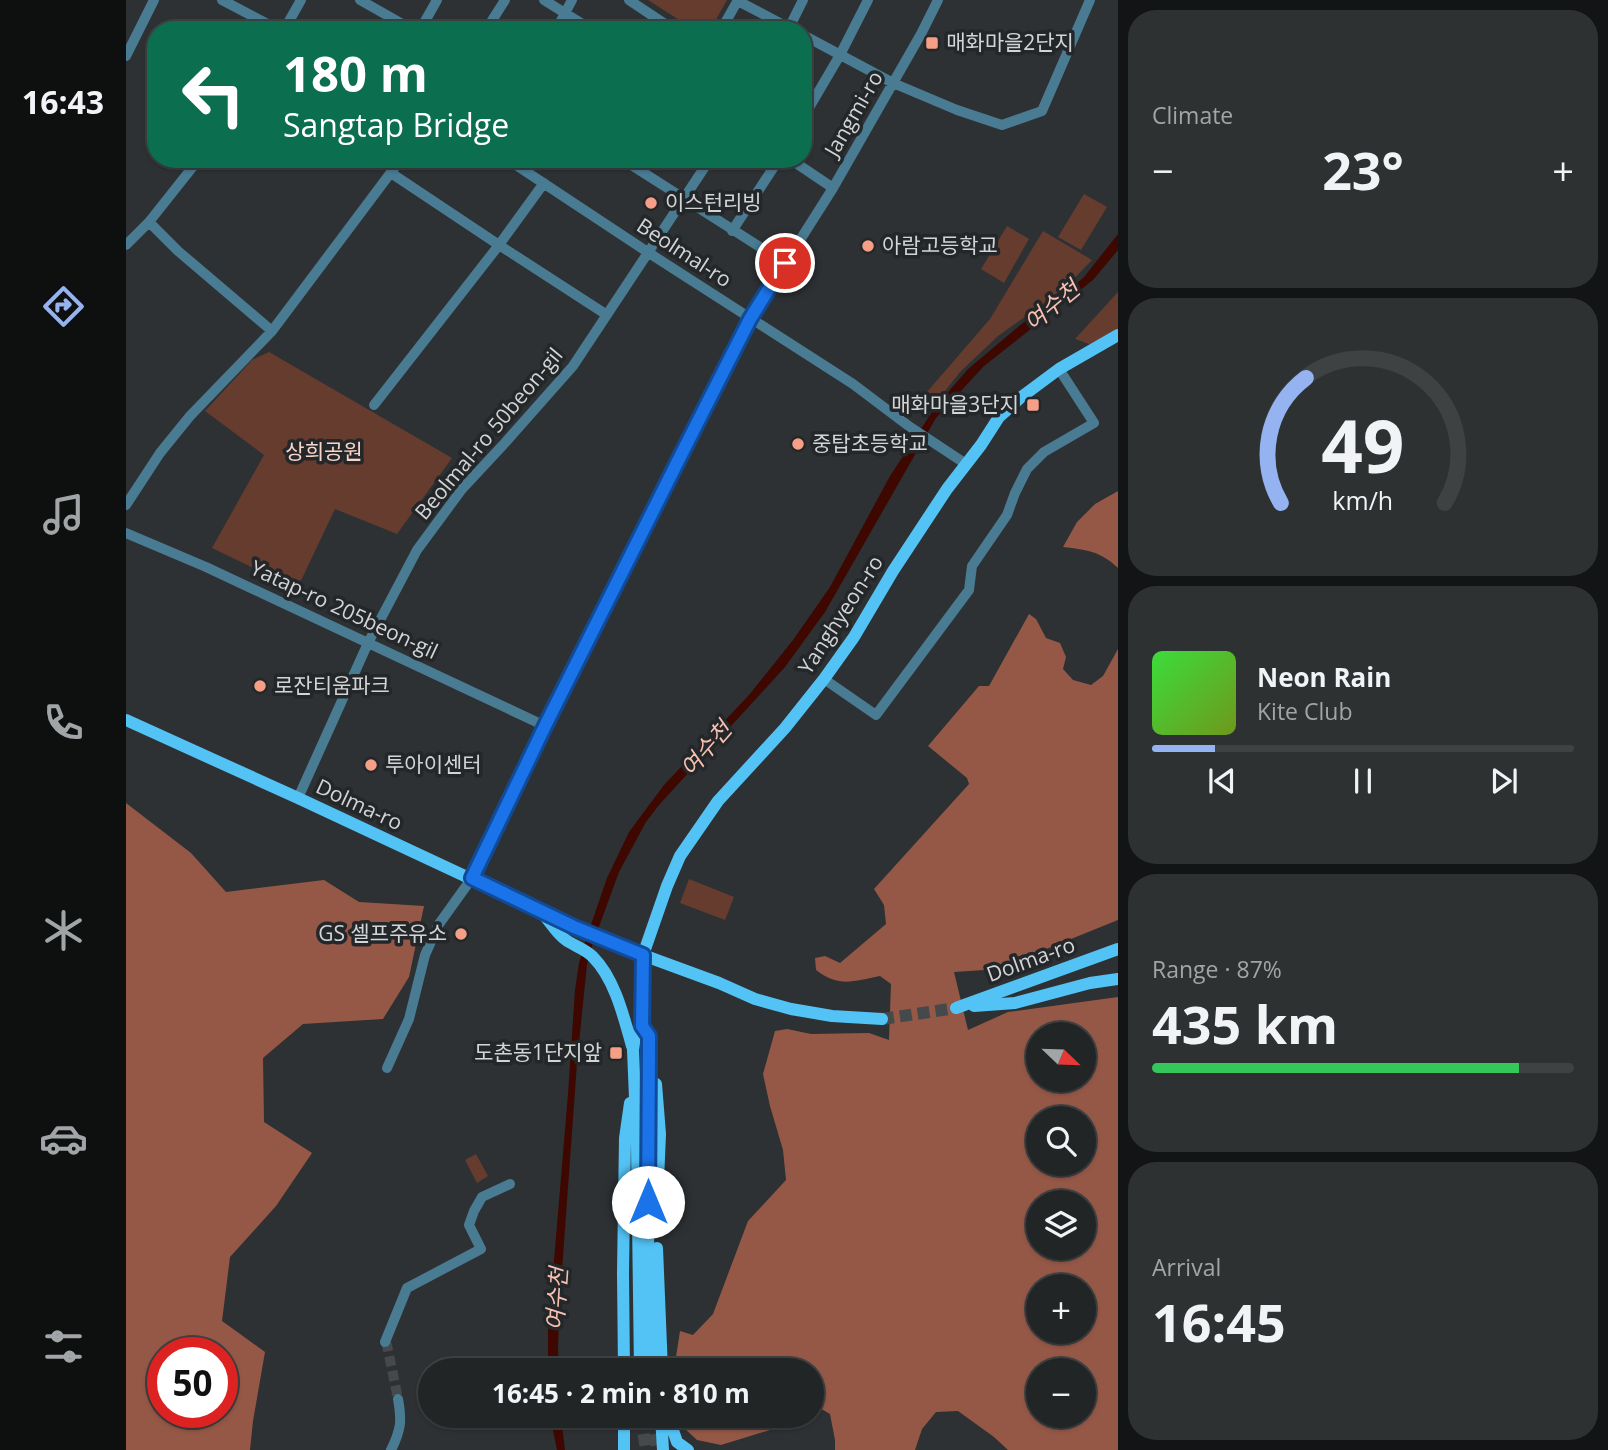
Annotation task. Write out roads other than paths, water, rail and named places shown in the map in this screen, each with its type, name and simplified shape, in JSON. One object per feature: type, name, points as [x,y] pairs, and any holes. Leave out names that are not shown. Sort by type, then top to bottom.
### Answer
[{"type":"main road","name":"Yanghyeon-ro","points":[[642,1026],[643,955],[680,856],[718,801],[785,728],[854,638],[893,571],[999,417],[1059,369],[1118,335]]},
{"type":"main road","name":"Dolma-ro","points":[[126,720],[574,927],[643,955]]},
{"type":"main road","points":[[542,912],[564,939],[596,960],[622,1012],[633,1050]]},
{"type":"main road","name":"Dolma-ro","points":[[1118,949],[956,1008],[1015,1003],[1090,983],[1118,979]]},
{"type":"main road","points":[[643,955],[755,999],[791,1009],[832,1016],[882,1019]]},
{"type":"main road","points":[[639,1358],[637,1146],[633,1050],[635,1036],[642,1026],[649,1036],[650,1358]]},
{"type":"main road","points":[[649,1051],[656,1087],[660,1134],[656,1224],[661,1358]]},
{"type":"main road","points":[[624,1358],[625,1138],[634,1068]]},
{"type":"main road","points":[[624,1450],[625,1428]]},
{"type":"main road","points":[[662,1428],[663,1450]]},
{"type":"main road","points":[[672,1428],[677,1442],[688,1450]]},
{"type":"street","points":[[126,56],[154,0]]},
{"type":"street","points":[[222,0],[263,21]]},
{"type":"street","points":[[287,21],[301,0]]},
{"type":"street","points":[[424,21],[437,0]]},
{"type":"street","points":[[492,21],[505,0]]},
{"type":"street","points":[[544,0],[578,21]]},
{"type":"street","points":[[561,21],[572,0]]},
{"type":"street","points":[[629,0],[660,21]]},
{"type":"street","points":[[726,21],[738,0],[776,21]]},
{"type":"street","points":[[794,21],[803,0]]},
{"type":"street","points":[[812,103],[868,0]]},
{"type":"street","name":"Jangmi-ro","points":[[387,1068],[408,1019],[425,955],[439,924],[472,878],[545,726],[750,319],[833,188],[938,0]]},
{"type":"street","points":[[812,40],[893,83],[957,110],[1002,125],[1042,111],[1090,0]]},
{"type":"street","points":[[366,2],[398,21]]},
{"type":"street","points":[[126,245],[149,222],[193,168]]},
{"type":"street","points":[[126,505],[160,453],[190,416],[272,331],[395,168]]},
{"type":"street","name":"Beolmal-ro","points":[[521,168],[853,384],[910,427],[966,464]]},
{"type":"street","points":[[642,168],[684,200],[785,263]]},
{"type":"street","name":"Beolmal-ro 50beon-gil","points":[[298,798],[368,643],[417,550],[462,489],[573,366],[704,168]]},
{"type":"street","points":[[732,231],[773,168]]},
{"type":"street","points":[[803,168],[833,188]]},
{"type":"street","points":[[391,173],[607,315]]},
{"type":"street","points":[[374,405],[544,183]]},
{"type":"street","points":[[149,222],[178,251],[272,331]]},
{"type":"street","points":[[824,679],[876,715],[969,590],[972,566],[1007,516],[1027,469],[1044,452],[1094,423],[1059,369]]},
{"type":"street","name":"Yatap-ro 205beon-gil","points":[[126,533],[206,567],[545,726]]},
{"type":"street","points":[[384,1342],[407,1288],[481,1249],[469,1225],[474,1211],[482,1197],[510,1184]]},
{"type":"street","points":[[391,1450],[398,1436],[401,1417],[398,1399]]},
{"type":"water","name":"여수천","points":[[1118,234],[1118,250],[1093,280],[984,366],[936,418],[825,612],[785,667],[659,805],[646,822],[619,872],[587,964],[577,1063],[560,1298],[558,1358],[548,1358],[579,963],[607,878],[629,832],[664,785],[749,695],[793,640],[830,587],[890,476],[936,406],[968,369],[1084,277]]},
{"type":"water","points":[[552,1428],[562,1428],[565,1450],[557,1450]]},
{"type":"tunnel","points":[[882,1019],[956,1008]]},
{"type":"tunnel","points":[[385,1342],[398,1399]]},
{"type":"tunnel","points":[[643,1428],[646,1450]]},
{"type":"tunnel","points":[[654,1428],[657,1450]]},
{"type":"place","name":"매화마을2단지","points":[[932,43]]},
{"type":"place","name":"이스턴리빙","points":[[651,203]]},
{"type":"place","name":"아람고등학교","points":[[868,246]]},
{"type":"place","name":"매화마을3단지","points":[[1033,405]]},
{"type":"place","name":"중탑초등학교","points":[[798,444]]},
{"type":"place","name":"로잔티움파크","points":[[260,686]]},
{"type":"place","name":"투아이센터","points":[[371,765]]},
{"type":"place","name":"GS 셀프주유소","points":[[461,934]]},
{"type":"place","name":"도촌동1단지앞","points":[[616,1053]]},
{"type":"park label","name":"상희공원","points":[[324,452]]}]
